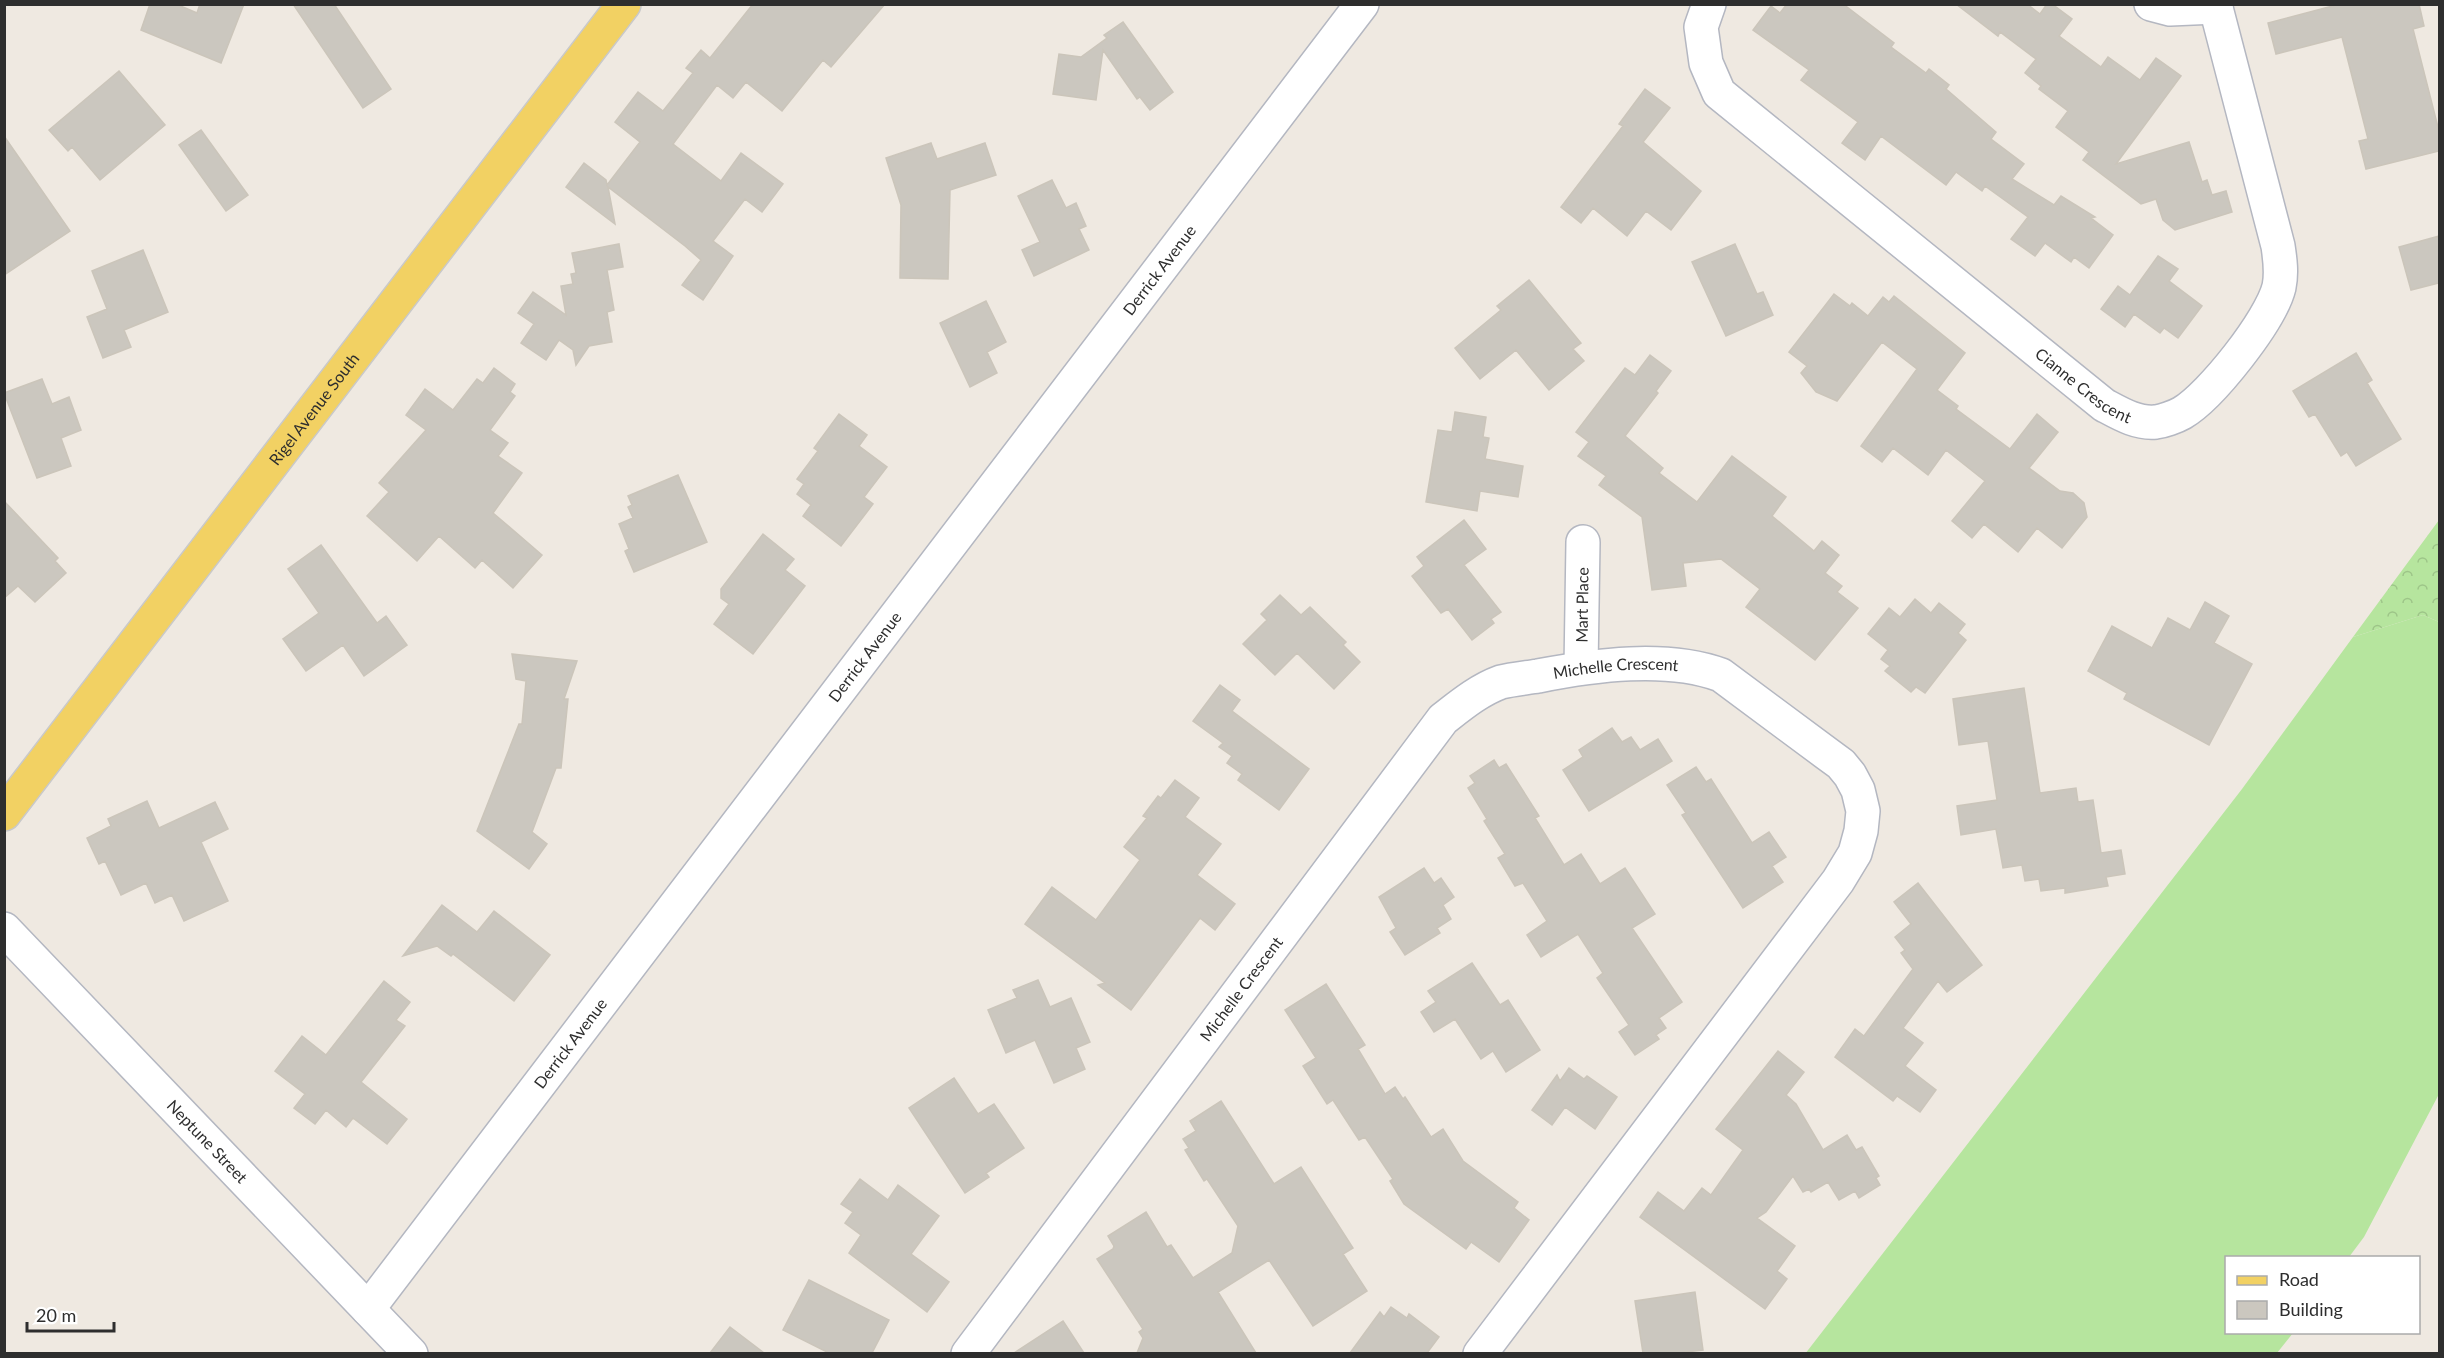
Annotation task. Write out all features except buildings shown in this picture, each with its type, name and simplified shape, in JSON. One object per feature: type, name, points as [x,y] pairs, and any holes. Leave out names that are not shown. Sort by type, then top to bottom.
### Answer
[{"type":"main road","name":"Rigel Avenue South","points":[[4,814],[624,4]]},
{"type":"street","name":"Derrick Avenue","points":[[368,1309],[1362,4]]},
{"type":"street","name":"Cianne Crescent","points":[[1709,4],[1701,27],[1702,36],[1706,63],[1719,93],[2104,405],[2128,418],[2155,422],[2181,413],[2201,398],[2240,354],[2271,309],[2279,286],[2281,264],[2215,6],[2170,9],[2151,4]]},
{"type":"street","name":"Mart Place","points":[[1581,668],[1583,542]]},
{"type":"street","name":"Michelle Crescent","points":[[968,1353],[1443,719],[1472,696],[1502,682],[1581,668],[1682,665],[1721,675],[1841,764],[1858,790],[1863,811],[1855,853],[1838,881],[1480,1353]]},
{"type":"street","name":"Neptune Street","points":[[4,929],[411,1353]]},
{"type":"green space","points":[[2439,520],[2439,622],[2423,615],[2353,637]]},
{"type":"green space","points":[[2423,615],[2439,622],[2439,1094],[2364,1237],[2350,1256],[2225,1256],[2225,1334],[2292,1334],[2277,1353],[1805,1354],[2242,789],[2353,637]]}]
